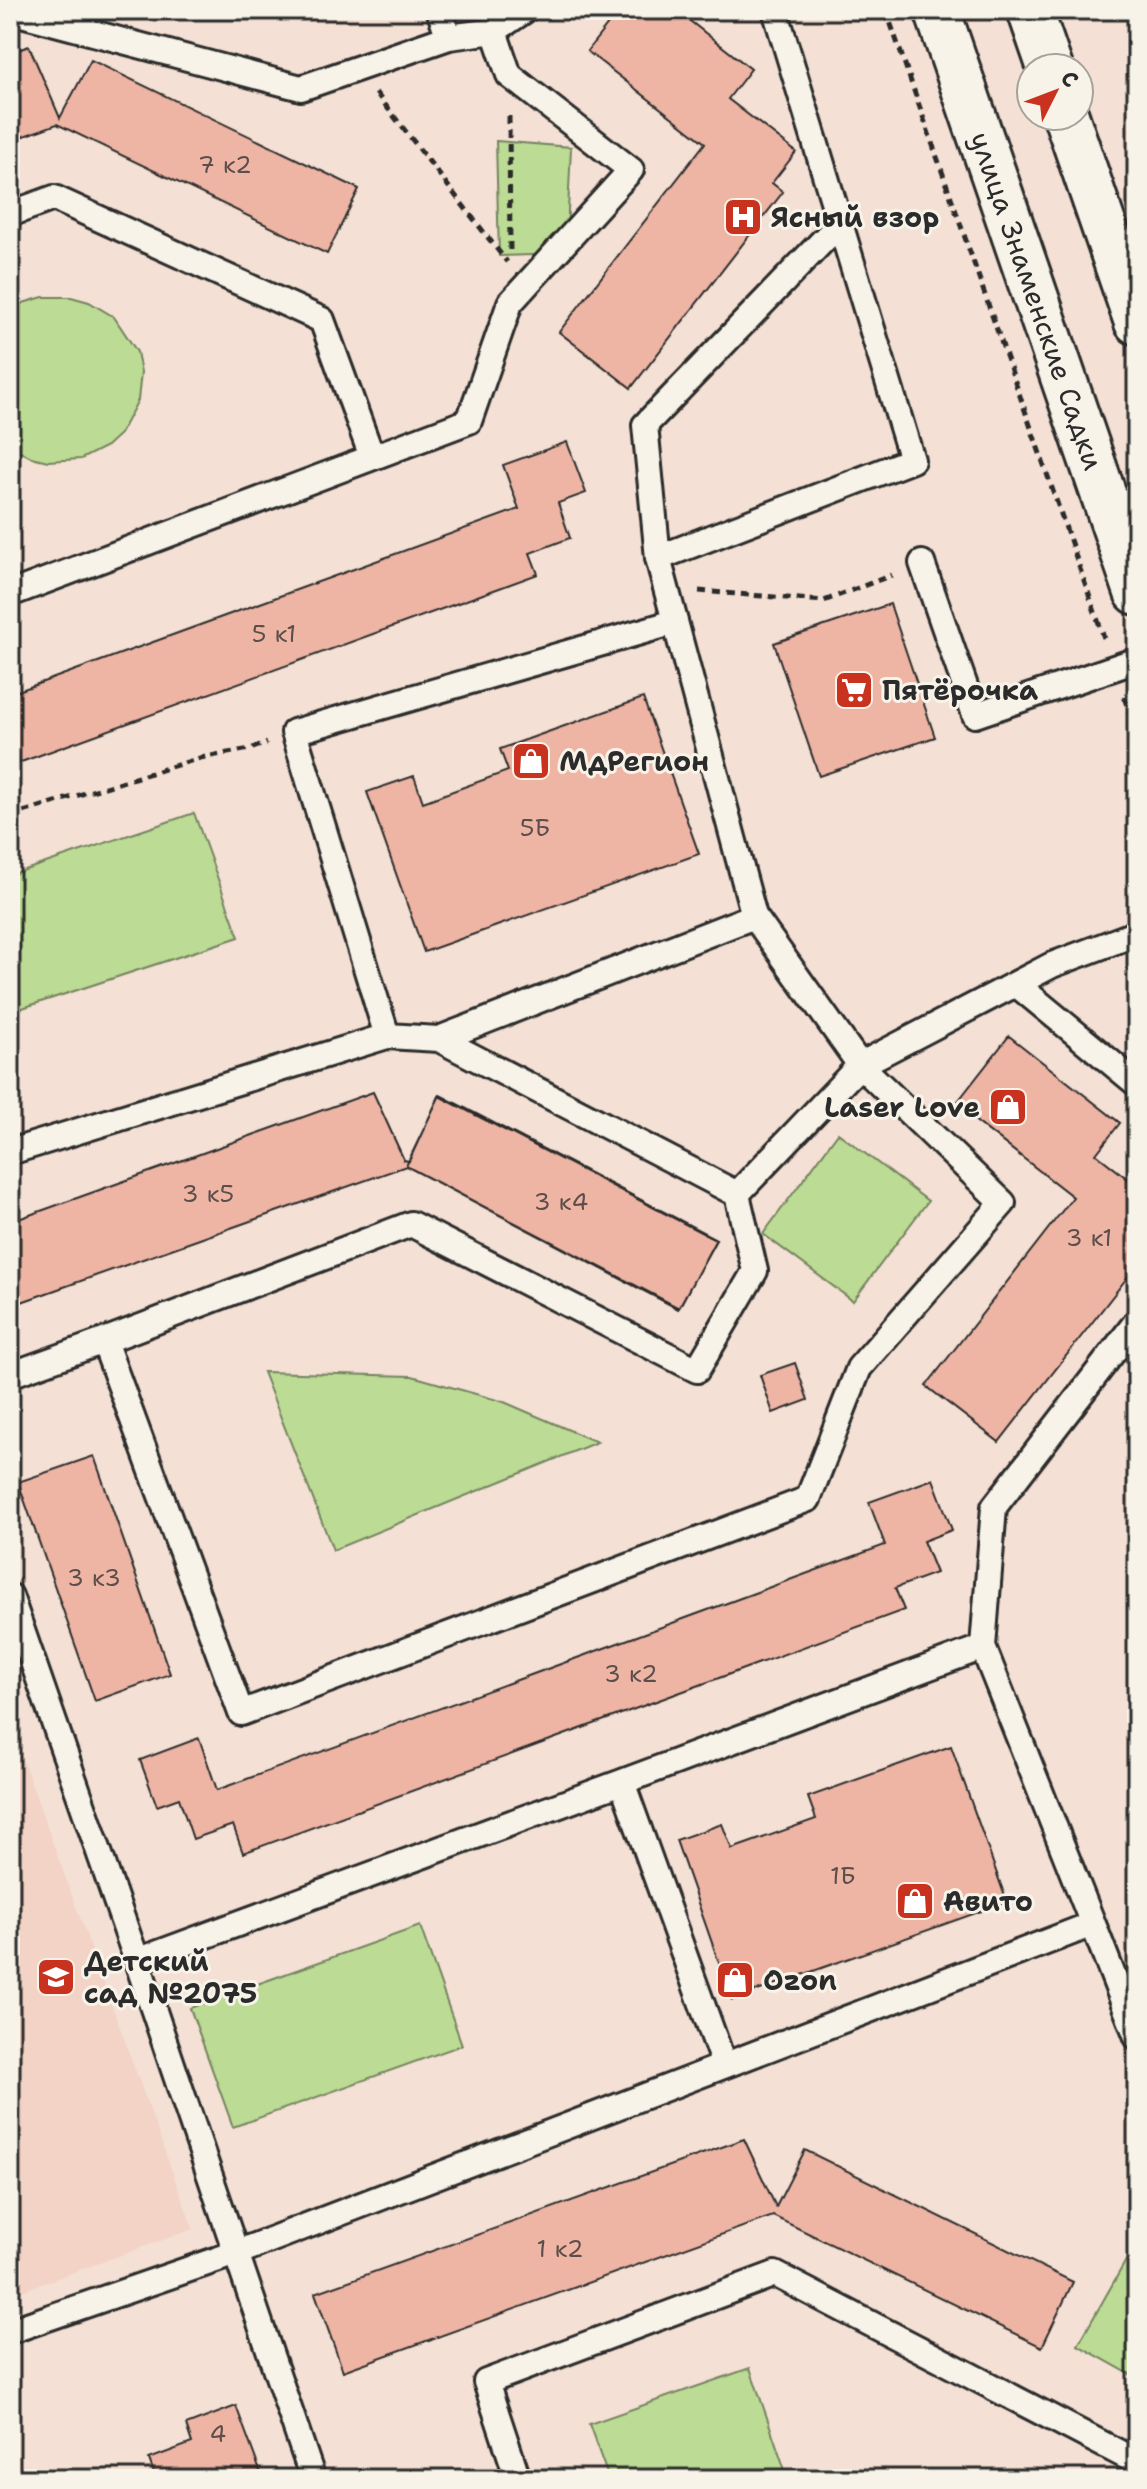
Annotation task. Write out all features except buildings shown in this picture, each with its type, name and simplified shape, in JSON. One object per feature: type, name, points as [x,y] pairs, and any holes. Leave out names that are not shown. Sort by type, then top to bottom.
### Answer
[{"type":"street","name":"улица Знаменские Садки","points":[[937,10],[1137,592]]},
{"type":"street","points":[[1030,10],[1044,52]]},
{"type":"street","points":[[1072,132],[1137,322]]},
{"type":"lane","points":[[51,16],[86,10]]},
{"type":"lane","points":[[439,10],[449,37]]},
{"type":"lane","points":[[10,11],[51,16],[301,88],[449,37],[494,31],[525,10]]},
{"type":"lane","points":[[658,558],[912,460],[775,10]]},
{"type":"lane","points":[[10,594],[469,421],[510,303],[631,170],[509,75],[494,31]]},
{"type":"lane","points":[[10,214],[54,198],[322,320],[372,457]]},
{"type":"lane","points":[[104,1341],[241,1713],[808,1499],[859,1368],[1003,1203],[860,1065],[754,916],[658,558],[645,425],[840,223]]},
{"type":"lane","points":[[922,563],[975,715],[1126,664]]},
{"type":"lane","points":[[387,1036],[294,732],[675,622]]},
{"type":"lane","points":[[439,1039],[754,916]]},
{"type":"lane","points":[[737,1194],[860,1065],[1052,965],[1137,933]]},
{"type":"lane","points":[[1016,984],[1137,1084]]},
{"type":"lane","points":[[10,1152],[387,1036],[439,1039],[737,1194],[755,1271],[697,1370],[411,1224],[10,1375]]},
{"type":"lane","points":[[1137,1321],[994,1507],[983,1647],[1137,2037]]},
{"type":"lane","points":[[12,1612],[137,1961],[313,2479]]},
{"type":"lane","points":[[137,1961],[983,1647]]},
{"type":"lane","points":[[622,1782],[724,2065]]},
{"type":"lane","points":[[10,2331],[236,2253],[1093,1924]]},
{"type":"lane","points":[[518,2479],[486,2382],[775,2274],[1137,2462]]},
{"type":"path","points":[[886,10],[1126,664],[1137,734]]},
{"type":"path","points":[[357,68],[510,266],[509,75]]},
{"type":"path","points":[[666,588],[824,601],[922,563]]},
{"type":"path","points":[[10,816],[200,758],[250,749]]},
{"type":"shaded area","name":"Детский сад №2075","points":[[10,1725],[193,2229],[10,2295]]},
{"type":"green space","points":[[496,141],[571,147],[566,254],[499,256]]},
{"type":"green space","points":[[43,297],[71,297],[89,302],[114,317],[137,352],[141,372],[138,400],[120,434],[107,446],[81,459],[48,461],[31,457],[10,446],[10,312],[23,303]]},
{"type":"green space","points":[[194,813],[239,937],[10,1012],[10,875]]},
{"type":"green space","points":[[838,1133],[928,1201],[853,1301],[763,1234]]},
{"type":"green space","points":[[263,1372],[412,1376],[504,1402],[597,1442],[333,1550]]},
{"type":"green space","points":[[420,1926],[462,2045],[233,2127],[190,2008]]},
{"type":"green space","points":[[1137,2241],[1137,2378],[1078,2345]]},
{"type":"green space","points":[[750,2368],[788,2479],[609,2479],[589,2424]]},
{"type":"place","name":"Ясный взор","points":[[743,217]]},
{"type":"place","name":"Пятёрочка","points":[[854,690]]},
{"type":"place","name":"МдРегион","points":[[531,761]]},
{"type":"place","name":"Laser Love","points":[[1008,1107]]},
{"type":"place","name":"Авито","points":[[915,1901]]},
{"type":"place","name":"Детский сад №2075","points":[[56,1977]]},
{"type":"place","name":"Ozon","points":[[735,1980]]}]
